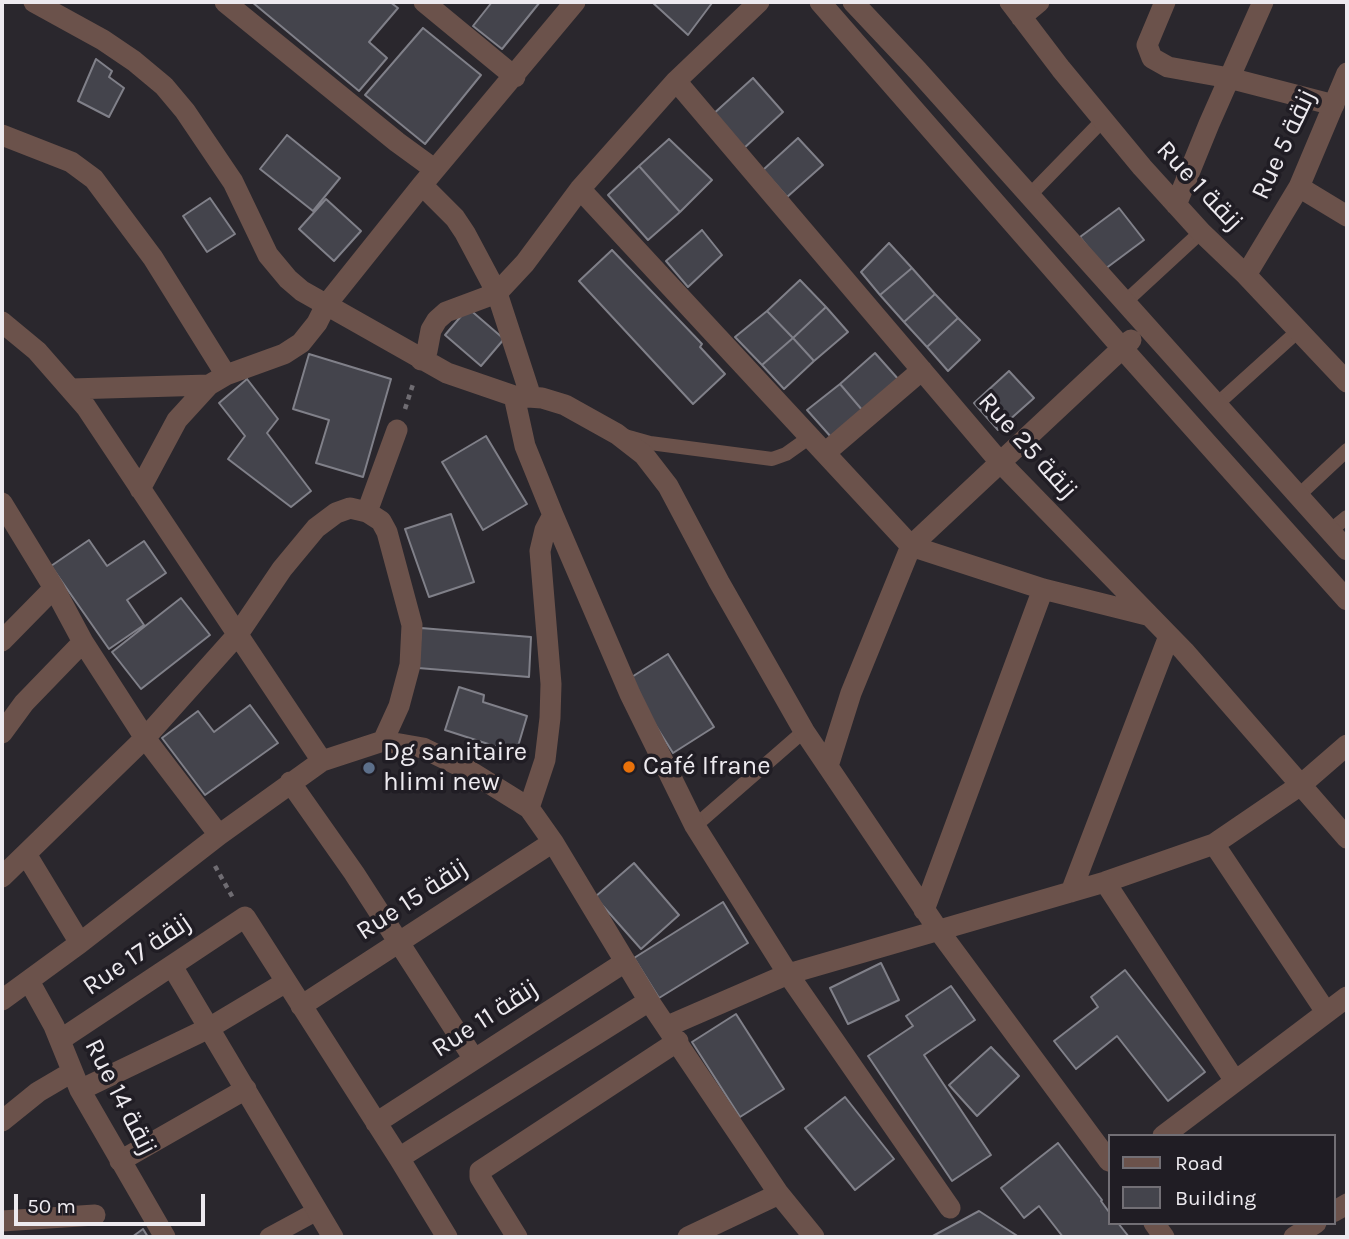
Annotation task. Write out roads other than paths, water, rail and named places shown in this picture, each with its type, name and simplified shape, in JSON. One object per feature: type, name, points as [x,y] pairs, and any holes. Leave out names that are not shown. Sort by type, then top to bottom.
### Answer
[{"type":"street","points":[[34,2],[103,40],[164,86],[185,111],[233,182],[273,262],[302,291],[447,373],[522,396],[565,405],[617,435],[644,455],[668,486],[804,731],[924,910],[1108,1160]]},
{"type":"street","points":[[225,2],[397,142],[428,177],[466,233],[497,293],[522,396],[524,446],[630,694],[695,826],[788,974],[950,1208]]},
{"type":"street","points":[[424,2],[515,77]]},
{"type":"street","points":[[71,389],[217,380],[294,349],[314,328],[326,305],[428,177],[515,77],[575,2]]},
{"type":"street","points":[[421,360],[427,351],[431,330],[437,320],[446,312],[497,293],[526,263],[580,189],[676,81],[759,2]]},
{"type":"street","points":[[820,2],[1122,348],[1347,600]]},
{"type":"street","points":[[853,2],[1347,550]]},
{"type":"street","points":[[1015,10],[1039,2]]},
{"type":"street","points":[[1165,2],[1147,45],[1152,58],[1168,67],[1229,78],[1334,105]]},
{"type":"street","points":[[1176,205],[1263,2]]},
{"type":"street","name":"Rue 1 زنقة","points":[[1015,10],[1102,121],[1176,205],[1347,382]]},
{"type":"street","name":"Rue 5 زنقة","points":[[1246,275],[1299,187],[1347,73]]},
{"type":"street","name":"Rue 25 زنقة","points":[[676,81],[999,461],[1169,636],[1347,838]]},
{"type":"street","points":[[2,135],[71,162],[94,179],[153,258],[217,380]]},
{"type":"street","points":[[1299,187],[1347,216]]},
{"type":"street","points":[[580,189],[911,546],[1043,589],[1148,615]]},
{"type":"street","points":[[2,322],[37,351],[86,407],[323,761]]},
{"type":"street","points":[[828,766],[851,693],[911,546],[1145,327]]},
{"type":"street","points":[[825,453],[922,370]]},
{"type":"street","points":[[140,489],[177,420],[217,380]]},
{"type":"street","points":[[367,512],[397,430]]},
{"type":"street","points":[[2,503],[54,588],[83,642],[211,841]]},
{"type":"street","points":[[2,877],[145,738],[238,634],[282,569],[316,528],[336,513],[350,508],[367,512],[382,521],[412,625],[410,665],[399,706],[383,741]]},
{"type":"street","points":[[529,808],[545,760],[551,719],[551,684],[540,551],[552,515]]},
{"type":"street","points":[[2,641],[54,588]]},
{"type":"street","points":[[924,910],[1043,589]]},
{"type":"street","points":[[1070,892],[1169,636]]},
{"type":"street","points":[[2,733],[24,703],[83,642]]},
{"type":"street","points":[[2,1000],[290,782],[323,761],[383,741],[423,748],[468,770],[529,808],[553,842],[649,1000],[779,1194],[814,1237]]},
{"type":"street","points":[[517,1237],[480,1177],[481,1171],[673,1034],[788,974],[1105,882],[1214,844],[1302,784],[1347,745]]},
{"type":"street","points":[[290,782],[399,942],[474,1059]]},
{"type":"street","name":"Rue 15 زنقة","points":[[301,1006],[553,842]]},
{"type":"street","points":[[1214,844],[1326,1012]]},
{"type":"street","points":[[26,854],[80,943]]},
{"type":"street","points":[[1105,882],[1235,1081]]},
{"type":"street","name":"Rue 17 زنقة","points":[[60,1040],[244,916],[286,982]]},
{"type":"street","name":"Rue 11 زنقة","points":[[376,1123],[625,962]]},
{"type":"street","points":[[172,967],[333,1237]]},
{"type":"street","name":"Rue 14 زنقة","points":[[29,981],[54,1026],[76,1081],[165,1237]]},
{"type":"street","points":[[2,1121],[38,1092],[76,1081],[209,1028],[286,982],[447,1237]]},
{"type":"street","points":[[1166,1134],[1347,997]]},
{"type":"street","points":[[399,1158],[649,1000]]},
{"type":"street","points":[[120,1161],[246,1089]]},
{"type":"street","points":[[688,1237],[779,1194]]},
{"type":"street","points":[[270,1237],[317,1210]]},
{"type":"street","points":[[2,1221],[51,1228],[95,1215]]},
{"type":"street","points":[[1294,1237],[1313,1225]]},
{"type":"lane","points":[[1029,196],[1102,121]]},
{"type":"lane","points":[[1124,303],[1201,232]]},
{"type":"lane","points":[[1216,405],[1298,331]]},
{"type":"lane","points":[[617,435],[650,443],[772,458],[786,454],[810,438]]},
{"type":"lane","points":[[1298,496],[1347,450]]},
{"type":"lane","points":[[1331,531],[1347,517]]},
{"type":"lane","points":[[695,826],[804,731]]},
{"type":"place","name":"Café Ifrane","points":[[629,767]]},
{"type":"place","name":"Dg sanitaire hlimi new","points":[[369,768]]}]
